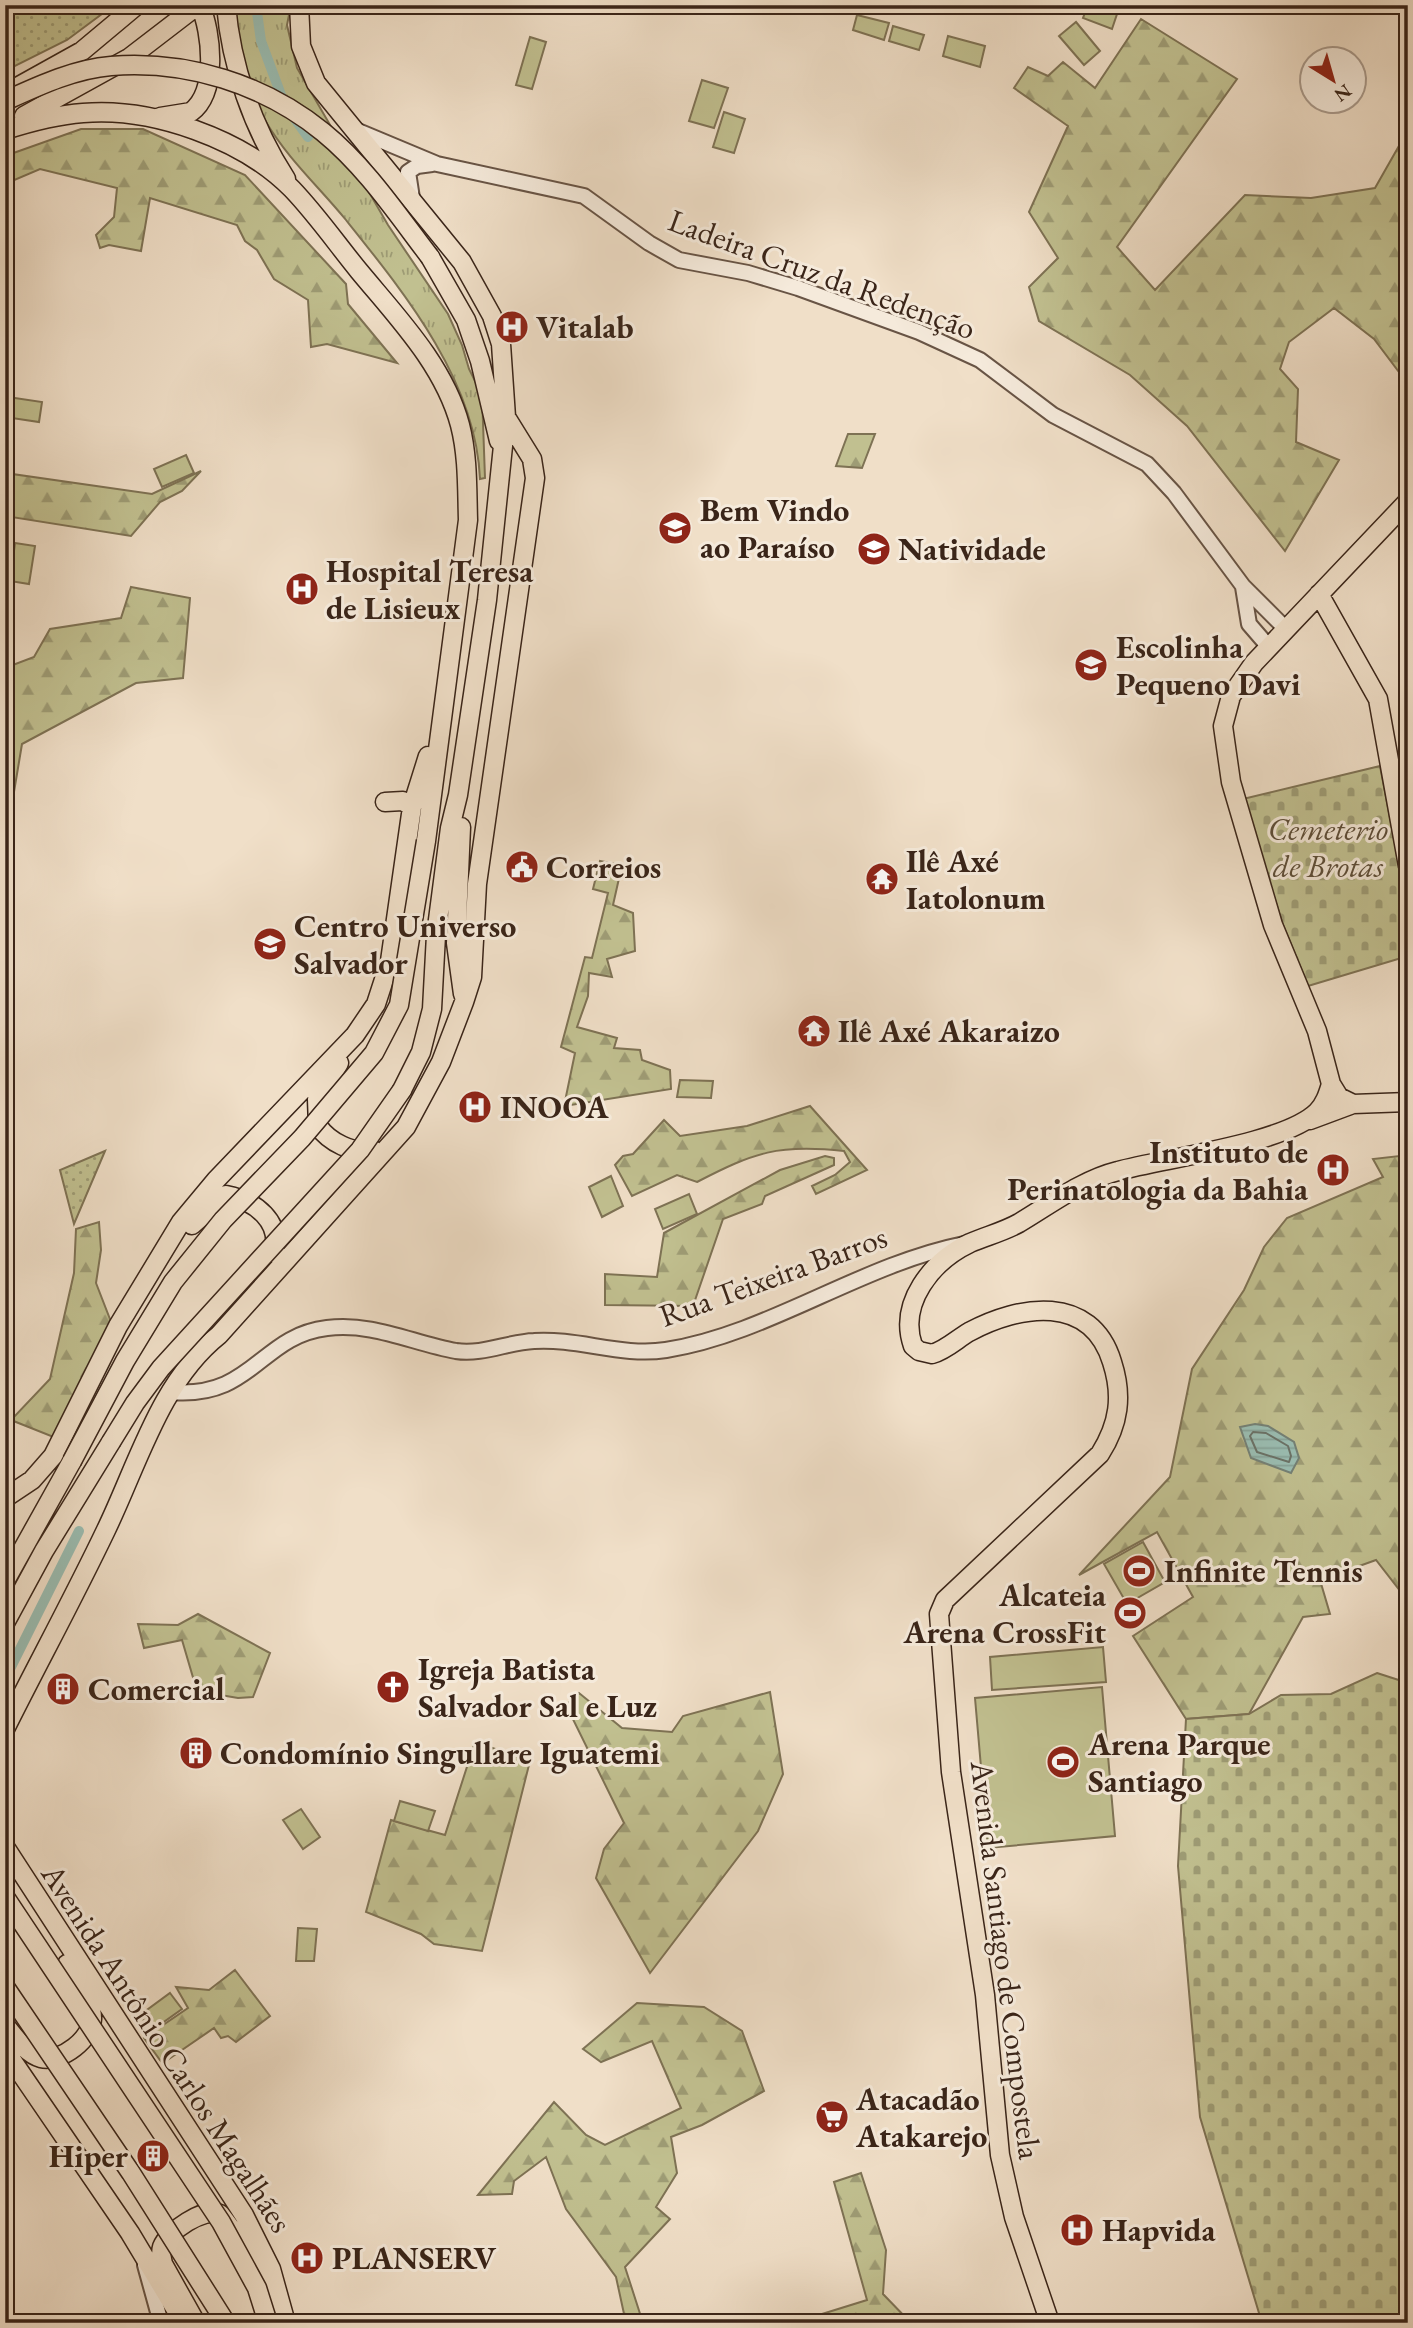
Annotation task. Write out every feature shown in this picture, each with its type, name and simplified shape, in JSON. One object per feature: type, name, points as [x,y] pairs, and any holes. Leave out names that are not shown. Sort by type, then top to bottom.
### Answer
[{"type":"main road","points":[[5,93],[82,51],[137,5]]},
{"type":"main road","points":[[199,5],[208,47],[207,92],[191,112],[146,118],[85,113],[5,128],[129,58],[199,5]]},
{"type":"main road","points":[[5,1581],[125,1361],[173,1282],[223,1220],[302,1138],[374,1053],[399,1005],[426,841],[443,694],[468,520],[467,473],[459,423],[449,396],[421,348],[292,189],[271,153],[241,80],[226,5]]},
{"type":"main road","points":[[5,1623],[44,1551],[135,1402],[161,1368],[359,1150],[402,1090],[421,1052],[432,1009],[436,935],[450,828],[458,796],[487,600],[506,417],[503,363],[492,316],[462,262],[316,83],[306,65],[299,30],[299,5]]},
{"type":"main road","points":[[5,101],[43,83],[108,66],[171,67],[238,83],[296,111],[325,133],[382,193],[430,257],[466,320],[480,361],[501,451]]},
{"type":"main road","points":[[146,118],[215,140],[259,163],[292,189]]},
{"type":"main road","points":[[198,1352],[219,1335],[384,1154],[419,1104],[441,1062],[464,1002],[472,977],[477,884],[536,468],[506,417]]},
{"type":"main road","points":[[1353,1104],[1341,1099],[1331,1084],[1317,1031],[1273,925],[1238,812],[1224,746],[1224,712],[1231,696],[1268,646],[1408,501]]},
{"type":"main road","points":[[1319,594],[1378,699],[1408,866]]},
{"type":"main road","points":[[419,1104],[379,1143],[365,1151],[352,1150],[321,1131],[316,1118],[317,1098],[376,1004],[390,961],[412,807],[435,733],[443,694]]},
{"type":"main road","points":[[458,796],[461,812],[456,943],[464,1002]]},
{"type":"main road","points":[[385,802],[402,801],[412,807]]},
{"type":"main road","points":[[5,1499],[32,1480],[54,1456],[118,1326],[181,1222],[216,1180],[355,1035]]},
{"type":"main road","points":[[1306,1121],[1322,1106],[1331,1084]]},
{"type":"main road","name":"Rua Teixeira Barros","points":[[968,1244],[1015,1225],[1100,1177],[1237,1144],[1353,1104],[1408,1102]]},
{"type":"main road","points":[[5,1729],[106,1532],[171,1392],[198,1352],[207,1331],[273,1257],[276,1231],[270,1219],[250,1202],[226,1195],[157,1260]]},
{"type":"main road","name":"Avenida Santiago de Compostela","points":[[968,1244],[946,1258],[919,1288],[909,1317],[913,1346],[925,1353],[939,1352],[969,1332],[1005,1316],[1027,1311],[1054,1310],[1083,1321],[1098,1336],[1110,1353],[1119,1388],[1115,1423],[1100,1454],[945,1600],[939,1614],[945,1719],[958,1826],[985,1995],[1000,2155],[1014,2217],[1050,2323]]},
{"type":"main road","name":"Avenida Antônio Carlos Magalhães","points":[[5,1847],[57,1931],[126,2030],[244,2215],[277,2287],[286,2323]]},
{"type":"main road","name":"Avenida Antônio Carlos Magalhães","points":[[5,1897],[221,2222],[257,2288],[268,2323]]},
{"type":"main road","points":[[5,2025],[28,2051],[39,2058],[49,2059],[71,2049],[90,2030],[93,2022],[90,2005],[60,1950],[57,1931]]},
{"type":"main road","points":[[5,1987],[131,2173],[226,2323]]},
{"type":"main road","points":[[5,2050],[140,2250],[184,2323]]},
{"type":"main road","points":[[196,2323],[163,2264],[160,2253],[168,2236],[202,2215],[216,2212],[223,2217],[277,2287]]},
{"type":"street","name":"Ladeira Cruz da Redenção","points":[[354,129],[437,164],[584,196],[663,253],[679,260],[772,279],[919,332],[969,354],[1053,415],[1147,464],[1174,493],[1243,586],[1286,628]]},
{"type":"street","points":[[415,205],[408,187],[408,172],[417,166],[437,164]]},
{"type":"street","name":"Ladeira Cruz da Redenção","points":[[1243,586],[1247,618],[1252,630],[1268,646]]},
{"type":"street","points":[[1247,618],[1253,608],[1261,606]]},
{"type":"street","name":"Rua Teixeira Barros","points":[[171,1392],[196,1394],[221,1388],[298,1335],[340,1326],[370,1328],[465,1352],[552,1340],[636,1352],[665,1350],[701,1342],[770,1317],[899,1261],[968,1244]]},
{"type":"street","points":[[140,2250],[161,2323]]},
{"type":"green space","points":[[5,5],[114,5],[67,40],[5,71]]},
{"type":"green space","points":[[232,5],[291,5],[287,25],[297,68],[388,225],[448,314],[462,345],[469,369],[482,395],[485,478],[480,479],[476,443],[466,408],[434,341],[392,278],[294,161],[259,109],[241,50]]},
{"type":"green space","points":[[1088,5],[1119,8],[1112,29],[1083,18]]},
{"type":"green space","points":[[857,15],[889,23],[884,40],[853,30]]},
{"type":"green space","points":[[1141,19],[1237,79],[1117,247],[1155,290],[1245,195],[1311,198],[1375,188],[1408,130],[1408,384],[1374,339],[1334,308],[1289,342],[1280,369],[1298,389],[1296,442],[1339,460],[1285,551],[1187,426],[1130,375],[1039,321],[1029,287],[1058,258],[1029,212],[1068,126],[1014,88],[1028,67],[1048,76],[1063,62],[1095,88]]},
{"type":"green space","points":[[1076,22],[1100,51],[1084,65],[1059,36]]},
{"type":"green space","points":[[893,26],[924,35],[919,50],[889,41]]},
{"type":"green space","points":[[948,36],[985,46],[980,67],[943,56]]},
{"type":"green space","points":[[530,37],[546,42],[532,89],[516,85]]},
{"type":"green space","points":[[702,80],[728,88],[714,128],[689,121]]},
{"type":"green space","points":[[724,112],[745,119],[734,153],[713,147]]},
{"type":"green space","points":[[81,129],[143,129],[245,175],[346,284],[348,304],[397,363],[327,344],[311,347],[308,300],[274,279],[257,250],[245,241],[237,225],[150,198],[141,251],[109,245],[100,248],[96,235],[114,217],[117,188],[40,169],[5,184],[5,156]]},
{"type":"green space","points":[[8,397],[42,402],[39,422],[5,417]]},
{"type":"green space","points":[[848,434],[875,434],[862,468],[836,466]]},
{"type":"green space","points":[[186,455],[194,473],[162,487],[154,469]]},
{"type":"green space","points":[[201,471],[182,491],[160,502],[131,536],[5,516],[5,473],[152,494]]},
{"type":"green space","points":[[15,543],[35,546],[29,584],[10,581]]},
{"type":"green space","points":[[131,587],[190,598],[183,678],[136,683],[22,744],[14,792],[5,791],[5,668],[34,657],[50,629],[121,618]]},
{"type":"green space","name":"Cemeterio de Brotas","points":[[1380,766],[1408,911],[1408,956],[1308,986],[1283,925],[1243,799]]},
{"type":"green space","points":[[600,861],[622,865],[613,905],[633,913],[635,951],[607,959],[612,977],[589,973],[588,996],[577,1027],[617,1038],[614,1048],[640,1050],[642,1060],[670,1070],[671,1089],[564,1106],[575,1053],[561,1047],[585,957],[592,958],[608,893],[593,889]]},
{"type":"green space","points":[[680,1080],[713,1081],[711,1098],[677,1097]]},
{"type":"green space","points":[[810,1106],[867,1170],[816,1194],[812,1186],[835,1175],[850,1162],[844,1151],[801,1149],[768,1153],[752,1157],[697,1182],[677,1175],[632,1196],[615,1165],[623,1156],[633,1154],[664,1120],[680,1136],[747,1126]]},
{"type":"green space","points":[[105,1151],[74,1224],[60,1170]]},
{"type":"green space","points":[[1408,1155],[1408,1601],[1376,1560],[1320,1580],[1330,1614],[1303,1617],[1249,1714],[1186,1719],[1133,1636],[1193,1597],[1157,1532],[1079,1575],[1170,1477],[1192,1369],[1244,1290],[1264,1247],[1287,1218],[1383,1177],[1373,1159]]},
{"type":"green space","points":[[825,1156],[834,1158],[834,1165],[765,1196],[762,1204],[723,1219],[693,1306],[605,1305],[605,1274],[657,1277],[664,1233],[780,1170]]},
{"type":"green space","points":[[611,1176],[623,1206],[602,1217],[589,1187]]},
{"type":"green space","points":[[689,1194],[697,1214],[663,1229],[655,1209]]},
{"type":"green space","points":[[99,1222],[101,1250],[96,1283],[113,1327],[56,1438],[11,1420],[50,1379],[74,1273],[76,1229]]},
{"type":"green space","points":[[1143,1542],[1165,1582],[1127,1604],[1104,1564]]},
{"type":"green space","points":[[198,1614],[270,1653],[253,1697],[238,1698],[197,1691],[182,1640],[144,1648],[138,1624],[178,1625]]},
{"type":"green space","points":[[1103,1647],[1106,1682],[992,1690],[990,1657]]},
{"type":"green space","points":[[1377,1673],[1408,1683],[1408,2323],[1262,2323],[1200,2117],[1178,1866],[1186,1719],[1249,1714],[1281,1695],[1331,1694]]},
{"type":"green space","points":[[1102,1687],[1115,1836],[988,1848],[975,1698]]},
{"type":"green space","points":[[770,1692],[783,1774],[758,1831],[650,1973],[596,1878],[604,1849],[624,1823],[566,1705],[579,1693],[622,1728],[672,1732],[683,1716]]},
{"type":"green space","points":[[475,1742],[530,1761],[482,1951],[434,1944],[421,1934],[366,1912],[391,1820],[445,1835]]},
{"type":"green space","points":[[400,1801],[435,1811],[428,1831],[394,1821]]},
{"type":"green space","points":[[301,1809],[320,1837],[303,1849],[283,1820]]},
{"type":"green space","points":[[298,1928],[317,1929],[314,1961],[296,1961]]},
{"type":"green space","points":[[235,1970],[270,2016],[236,2042],[228,2036],[221,2038],[214,2028],[163,2063],[144,2038],[188,2008],[176,1987],[209,1990]]},
{"type":"green space","points":[[170,1993],[182,2009],[151,2031],[140,2015]]},
{"type":"green space","points":[[637,2003],[704,2007],[742,2031],[764,2091],[702,2125],[671,2137],[677,2173],[656,2207],[670,2219],[625,2267],[643,2323],[626,2323],[616,2277],[566,2209],[546,2157],[514,2181],[512,2194],[478,2195],[554,2102],[586,2135],[605,2145],[681,2108],[652,2041],[601,2062],[583,2049]]},
{"type":"green space","points":[[861,2173],[886,2250],[883,2294],[911,2323],[793,2323],[867,2300],[834,2182]]},
{"type":"water","points":[[1255,1424],[1268,1426],[1294,1442],[1299,1458],[1291,1473],[1251,1458],[1240,1427]]},
{"type":"waterway","points":[[256,5],[261,41],[284,103]]},
{"type":"waterway","points":[[292,115],[308,137]]},
{"type":"waterway","points":[[5,1679],[79,1531]]},
{"type":"place","name":"Vitalab","points":[[512,327]]},
{"type":"place","name":"Bem Vindo ao Paraíso","points":[[675,528]]},
{"type":"place","name":"Natividade","points":[[874,549]]},
{"type":"place","name":"Hospital Teresa de Lisieux","points":[[302,589]]},
{"type":"place","name":"Escolinha Pequeno Davi","points":[[1091,665]]},
{"type":"place","name":"Correios","points":[[522,867]]},
{"type":"place","name":"Ilê Axé Iatolonum","points":[[882,879]]},
{"type":"place","name":"Centro Universo Salvador","points":[[270,944]]},
{"type":"place","name":"Ilê Axé Akaraizo","points":[[814,1031]]},
{"type":"place","name":"INOOA","points":[[475,1107]]},
{"type":"place","name":"Instituto de Perinatologia da Bahia","points":[[1333,1170]]},
{"type":"place","name":"Infinite Tennis","points":[[1139,1571]]},
{"type":"place","name":"Alcateia Arena CrossFit","points":[[1130,1613]]},
{"type":"place","name":"Igreja Batista Salvador Sal e Luz","points":[[393,1687]]},
{"type":"place","name":"Comercial","points":[[63,1689]]},
{"type":"place","name":"Condomínio Singullare Iguatemi","points":[[196,1753]]},
{"type":"place","name":"Arena Parque Santiago","points":[[1063,1762]]},
{"type":"place","name":"Atacadão Atakarejo","points":[[832,2117]]},
{"type":"place","name":"Hiper","points":[[153,2156]]},
{"type":"place","name":"Hapvida","points":[[1077,2230]]},
{"type":"place","name":"PLANSERV","points":[[307,2258]]}]
